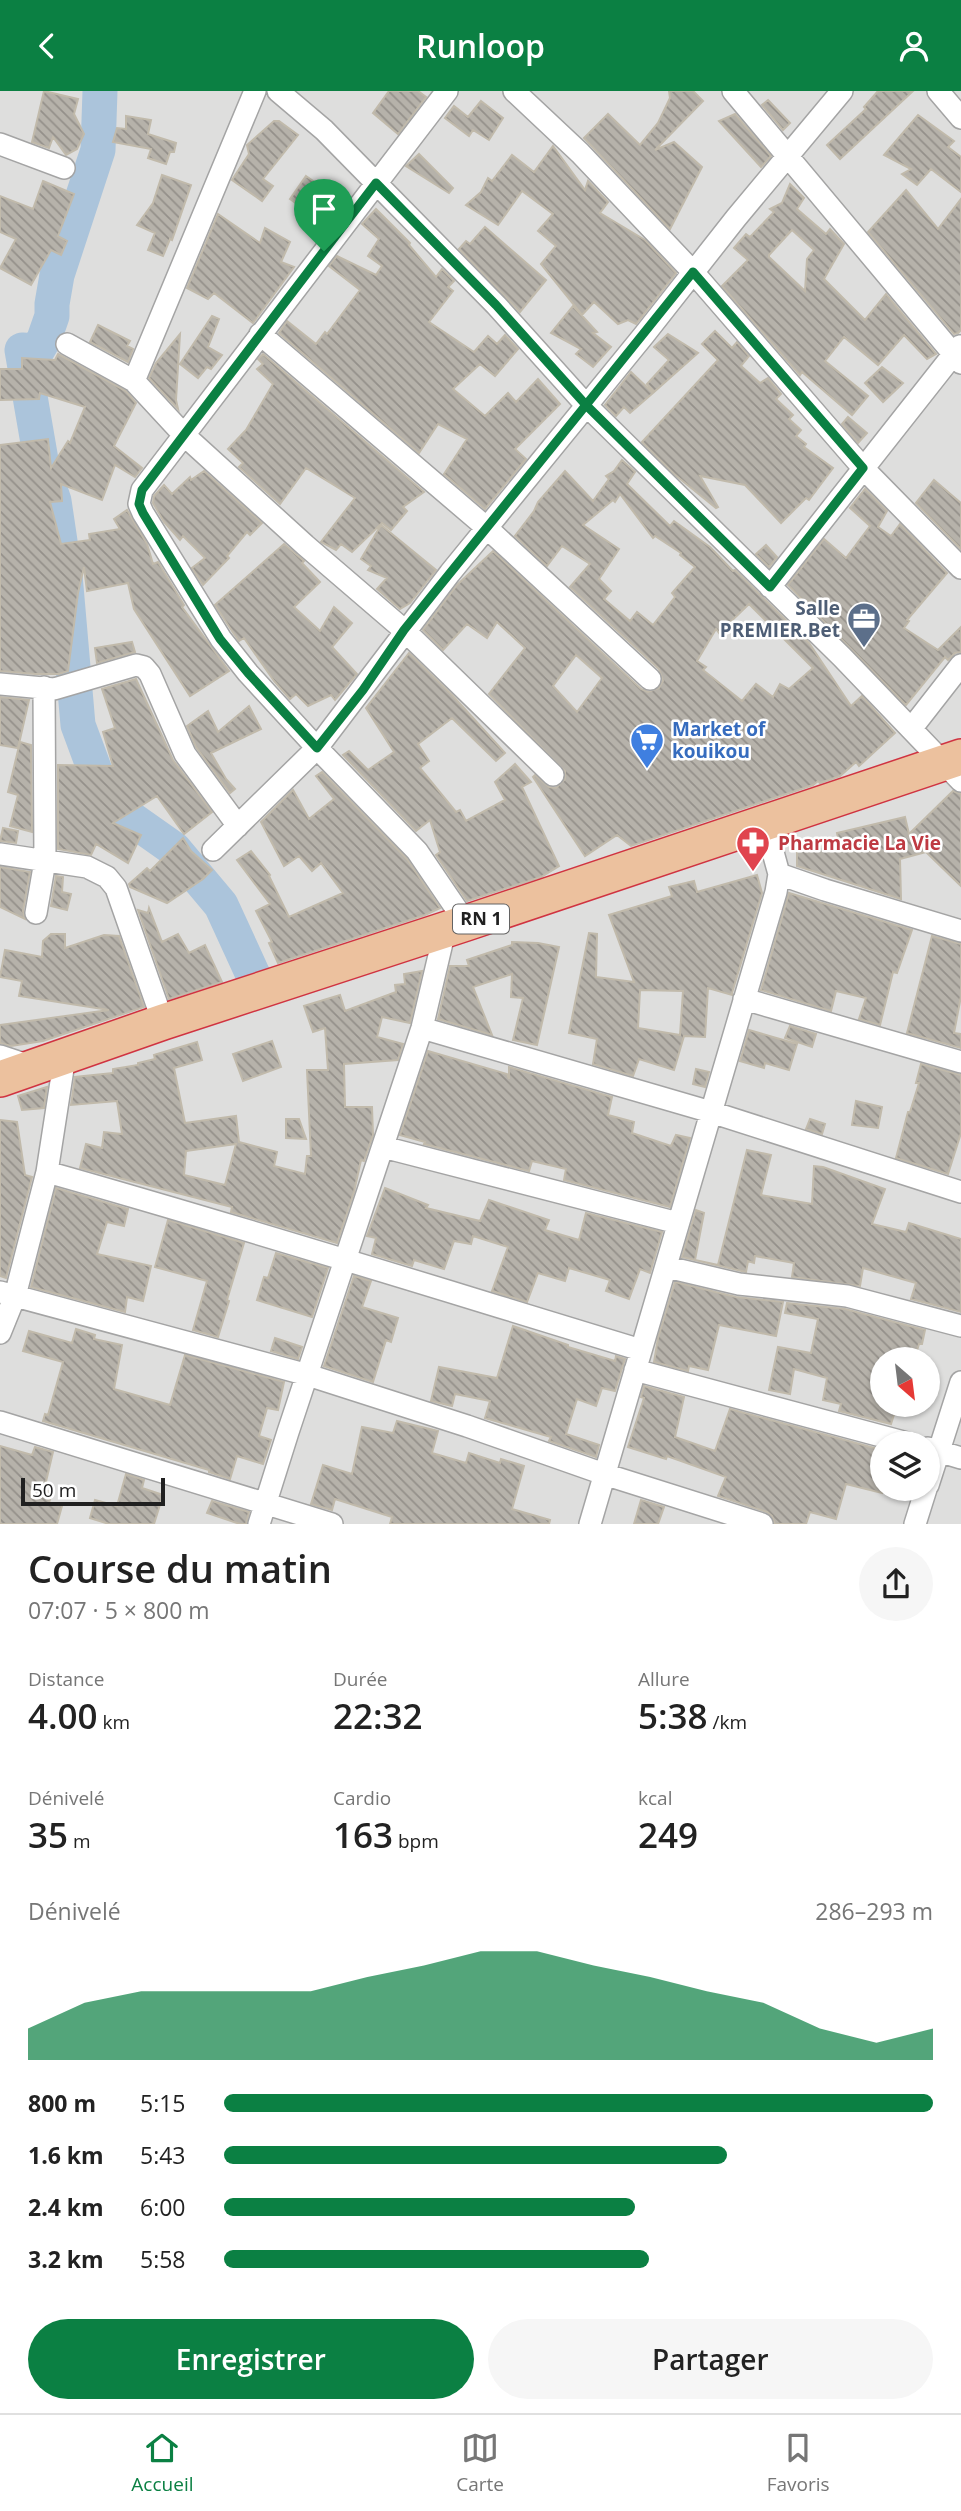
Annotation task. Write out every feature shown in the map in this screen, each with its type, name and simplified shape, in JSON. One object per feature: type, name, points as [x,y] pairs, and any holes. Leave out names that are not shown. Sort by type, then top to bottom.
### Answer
[{"type":"highway","name":"RN 1","points":[[0,1079],[163,1022],[765,823],[955,767]]},
{"type":"street","points":[[134,381],[255,91]]},
{"type":"street","points":[[278,91],[324,130],[496,305],[586,405],[911,729],[955,767]]},
{"type":"street","points":[[259,1524],[456,927],[418,851],[317,748],[220,639],[139,504],[142,490],[447,91]]},
{"type":"street","points":[[514,91],[580,153],[693,272],[863,468],[961,568]]},
{"type":"street","points":[[733,91],[958,354],[863,468],[770,587]]},
{"type":"street","points":[[213,850],[317,748],[363,690],[404,630],[842,91]]},
{"type":"street","points":[[938,91],[961,118]]},
{"type":"street","points":[[0,144],[64,168]]},
{"type":"street","points":[[260,334],[487,528],[650,679]]},
{"type":"street","points":[[67,344],[134,381],[184,435],[404,630],[553,775]]},
{"type":"street","points":[[0,684],[54,689],[136,665],[144,667],[150,674],[185,754],[239,826]]},
{"type":"street","points":[[911,729],[961,665]]},
{"type":"street","points":[[36,913],[45,861],[44,687]]},
{"type":"street","points":[[590,1524],[776,892],[779,874],[765,823]]},
{"type":"street","points":[[0,854],[97,870],[107,877],[116,888],[163,1022]]},
{"type":"street","points":[[779,874],[961,931]]},
{"type":"street","points":[[744,999],[961,1062]]},
{"type":"street","points":[[422,1028],[710,1112],[961,1192]]},
{"type":"street","points":[[0,1056],[33,1067]]},
{"type":"street","points":[[0,1333],[8,1294],[47,1172],[65,1056]]},
{"type":"street","points":[[383,1147],[678,1223]]},
{"type":"street","points":[[47,1172],[204,1216],[638,1360],[870,1431]]},
{"type":"street","points":[[667,1267],[739,1285],[847,1296],[961,1326]]},
{"type":"street","points":[[8,1294],[308,1375],[762,1524]]},
{"type":"street","points":[[940,1433],[961,1382]]},
{"type":"street","points":[[0,1422],[332,1524]]},
{"type":"street","points":[[940,1452],[961,1458]]},
{"type":"street","points":[[915,1524],[922,1501]]},
{"type":"shaded area","points":[[0,91],[961,91],[961,1524],[0,1524]]},
{"type":"building","points":[[44,91],[78,99],[74,114],[84,134],[77,149],[66,155],[53,137],[49,148],[32,142]]},
{"type":"building","points":[[389,91],[418,91],[426,97],[398,134],[373,113]]},
{"type":"building","points":[[669,91],[693,91],[703,101],[655,150],[674,142],[702,167],[670,229],[584,138],[608,114],[640,145],[658,123],[670,98]]},
{"type":"building","points":[[878,91],[913,91],[840,159],[827,145],[866,109],[864,107]]},
{"type":"building","points":[[768,100],[790,123],[783,130],[762,105]]},
{"type":"building","points":[[481,101],[503,118],[489,140],[473,130],[469,136],[445,118],[454,106],[468,117]]},
{"type":"building","points":[[735,114],[771,156],[761,167],[719,121]]},
{"type":"building","points":[[918,115],[954,141],[948,147],[961,157],[961,192],[931,169],[917,185],[902,174],[911,169],[884,155]]},
{"type":"building","points":[[126,116],[151,120],[148,134],[176,143],[166,164],[148,158],[151,149],[113,142],[117,128],[126,129]]},
{"type":"building","points":[[274,121],[279,121],[298,135],[263,179],[273,186],[262,201],[232,180],[249,154],[247,145]]},
{"type":"building","points":[[553,146],[585,190],[588,181],[608,202],[600,213],[645,240],[676,273],[636,324],[628,320],[618,324],[594,302],[582,315],[541,264],[556,246],[538,231],[553,214],[522,191],[498,225],[466,205],[481,192],[488,178],[492,181],[512,155],[534,172]]},
{"type":"building","points":[[419,154],[453,188],[449,193],[406,166]]},
{"type":"building","points":[[162,175],[191,185],[172,240],[170,239],[163,256],[148,250],[155,233],[137,225],[153,203]]},
{"type":"building","points":[[306,176],[335,196],[321,221],[290,199]]},
{"type":"building","points":[[43,181],[74,194],[58,236],[67,241],[61,255],[51,250],[31,285],[0,268],[16,239],[0,232],[0,196],[33,209]]},
{"type":"building","points":[[790,184],[804,198],[797,209],[826,234],[830,229],[844,244],[824,279],[865,320],[886,294],[936,354],[927,359],[904,335],[878,365],[844,337],[825,361],[868,396],[852,415],[802,372],[800,375],[722,286],[748,260],[734,248],[746,234],[750,237],[774,212],[770,209],[782,203]],"holes":[[[792,230],[814,250],[807,259],[805,291],[769,257]]]},
{"type":"building","points":[[906,190],[938,229],[961,199],[961,330],[958,333],[954,334],[868,232]]},
{"type":"building","points":[[376,209],[410,243],[436,277],[442,269],[454,281],[448,287],[453,291],[429,322],[474,352],[488,336],[497,344],[505,335],[518,349],[495,376],[480,364],[453,389],[485,416],[508,393],[516,402],[538,379],[560,404],[515,449],[526,459],[485,509],[444,474],[467,439],[438,424],[419,453],[279,333],[287,321],[316,344],[325,332],[327,334],[360,290],[329,266],[337,256],[376,275],[382,266],[368,256],[379,239],[362,224]]},
{"type":"building","points":[[218,214],[260,243],[265,228],[290,242],[281,262],[294,267],[253,323],[214,293],[208,299],[187,288]]},
{"type":"building","points":[[485,227],[546,280],[520,312],[459,249],[466,241],[470,244]]},
{"type":"building","points":[[573,306],[597,332],[593,333],[611,347],[593,367],[576,354],[581,349],[551,333]]},
{"type":"building","points":[[212,316],[219,319],[208,347],[222,355],[211,369],[207,367],[198,378],[180,364]]},
{"type":"building","points":[[98,325],[130,341],[127,346],[133,349],[128,362],[90,342]]},
{"type":"building","points":[[715,331],[732,348],[737,342],[749,356],[741,366],[760,383],[768,378],[781,394],[776,399],[793,415],[789,419],[801,430],[796,436],[806,444],[804,447],[833,468],[809,500],[806,498],[781,523],[745,485],[700,476],[718,507],[716,508],[674,474],[642,442],[718,360],[702,344]]},
{"type":"building","points":[[180,334],[176,400],[178,409],[149,378],[156,363]]},
{"type":"building","points":[[668,334],[698,353],[654,392],[647,384],[669,360],[654,347]]},
{"type":"building","points":[[58,354],[126,391],[136,403],[114,446],[142,468],[135,477],[115,465],[102,500],[61,484],[62,501],[50,502],[61,544],[90,540],[89,534],[120,529],[114,519],[127,510],[147,544],[153,564],[158,562],[184,605],[182,607],[229,671],[190,696],[134,609],[128,583],[87,591],[84,567],[68,671],[59,674],[35,674],[0,671],[0,445],[48,439],[51,468],[68,441],[70,443],[85,407],[40,393],[39,399],[0,400],[0,369],[22,369],[22,358],[55,360]]},
{"type":"building","points":[[263,354],[424,492],[403,507],[407,511],[391,530],[382,523],[352,552],[341,544],[336,550],[321,542],[355,498],[306,468],[280,504],[239,467],[243,463],[228,449],[246,430],[273,384],[257,369],[263,364],[258,359]]},
{"type":"building","points":[[882,367],[903,383],[883,402],[865,383]]},
{"type":"building","points":[[631,372],[653,393],[630,413],[624,407],[616,416],[605,405]]},
{"type":"building","points":[[848,417],[867,433],[858,443],[842,424]]},
{"type":"building","points":[[622,460],[635,472],[627,484],[670,526],[674,521],[710,547],[735,570],[809,643],[851,706],[862,696],[895,733],[859,766],[856,762],[840,776],[820,783],[818,781],[813,785],[631,846],[617,835],[585,856],[533,777],[535,775],[549,787],[556,788],[565,779],[565,771],[489,694],[525,648],[497,622],[487,638],[467,624],[443,650],[423,630],[457,585],[493,551],[641,689],[648,692],[659,688],[663,681],[659,669],[570,587],[590,564],[562,546],[547,566],[515,536],[538,502],[565,471],[593,501],[609,479],[606,476],[614,471]],"holes":[[[620,494],[653,538],[655,536],[681,553],[680,555],[695,567],[672,593],[675,597],[653,625],[637,612],[630,621],[604,599],[611,591],[599,579],[619,549],[583,525],[613,500],[615,502]],[[749,604],[813,668],[789,689],[780,684],[773,697],[756,684],[742,701],[703,670],[706,667],[697,661],[716,629],[719,633]],[[576,655],[602,678],[577,712],[553,686]]]},
{"type":"building","points":[[204,471],[262,523],[250,535],[247,532],[227,556],[229,558],[203,585],[192,568],[205,558],[183,536],[180,540],[164,522],[153,503],[154,496],[164,485],[172,494],[190,477],[191,480]]},
{"type":"building","points":[[934,480],[961,503],[961,549],[916,503]]},
{"type":"building","points":[[865,489],[887,511],[878,527],[891,536],[900,524],[947,573],[907,620],[909,621],[904,628],[938,650],[961,627],[961,652],[955,653],[948,660],[945,657],[906,705],[788,585],[824,539],[846,558],[870,526],[850,508]]},
{"type":"building","points":[[381,525],[436,570],[410,603],[400,609],[377,589],[387,578],[368,570],[371,566],[361,559]]},
{"type":"building","points":[[284,544],[304,561],[302,563],[320,582],[294,607],[320,631],[334,607],[352,623],[332,647],[357,674],[335,700],[331,695],[308,706],[296,694],[290,699],[244,638],[239,641],[215,605]]},
{"type":"building","points":[[766,545],[777,557],[769,567],[756,554]]},
{"type":"building","points":[[132,642],[135,652],[97,663],[95,648]]},
{"type":"building","points":[[409,653],[505,753],[496,761],[452,718],[418,744],[429,761],[420,768],[456,812],[460,810],[466,821],[505,800],[495,782],[515,764],[531,782],[522,787],[559,866],[541,877],[467,901],[436,855],[440,852],[430,820],[416,831],[343,755],[349,751],[368,770],[394,752],[366,708]]},
{"type":"building","points":[[136,679],[173,760],[212,812],[184,834],[157,796],[113,823],[141,835],[128,863],[96,844],[91,855],[58,849],[58,765],[113,766],[103,732],[115,728],[102,689]]},
{"type":"building","points":[[0,697],[29,700],[18,748],[0,745]]},
{"type":"building","points":[[249,706],[261,729],[211,753],[235,789],[230,793],[196,747],[187,726],[208,711],[218,732]]},
{"type":"building","points":[[20,742],[31,745],[32,832],[10,826],[18,795],[8,792]]},
{"type":"building","points":[[322,772],[407,859],[440,908],[278,963],[269,943],[272,942],[256,911],[270,904],[237,860],[251,851],[270,875],[289,917],[343,893],[321,863],[312,871],[299,856],[284,866],[261,822],[293,790],[309,819],[334,799],[316,776]]},
{"type":"building","points":[[953,791],[961,794],[961,886],[926,852],[900,859],[901,899],[797,866],[797,846],[840,847],[837,833],[905,817],[909,834]]},
{"type":"building","points":[[3,828],[18,831],[16,843],[0,841]]},
{"type":"building","points":[[183,838],[191,851],[212,870],[203,879],[167,903],[130,887],[129,884],[147,868],[150,871]]},
{"type":"building","points":[[0,867],[30,872],[23,911],[25,919],[0,907]]},
{"type":"building","points":[[757,875],[762,893],[732,995],[708,988],[705,1037],[684,1036],[674,1070],[639,1059],[633,1076],[593,1064],[597,1039],[569,1033],[589,933],[597,934],[596,977],[634,982],[609,915],[672,896],[669,887],[694,881],[697,892]],"holes":[[[640,990],[683,991],[680,1035],[638,1028]]]},
{"type":"building","points":[[56,876],[63,877],[62,892],[71,894],[67,910],[51,906]]},
{"type":"building","points":[[789,893],[912,930],[897,973],[893,972],[880,1025],[859,1019],[866,998],[836,991],[831,1011],[761,990]]},
{"type":"building","points":[[149,908],[162,942],[178,934],[189,953],[205,945],[222,982],[169,999],[138,910],[148,913]]},
{"type":"building","points":[[51,934],[65,934],[65,948],[104,935],[119,936],[144,1007],[43,1041],[11,1046],[0,1043],[0,1025],[109,1010],[19,996],[22,981],[0,977],[5,950],[42,957],[43,941]]},
{"type":"building","points":[[932,936],[961,944],[961,996],[954,1033],[961,1034],[961,1048],[907,1033]]},
{"type":"building","points":[[512,942],[559,947],[537,1045],[513,1040],[523,998],[511,997],[512,974],[473,987],[492,1035],[438,1019],[450,966],[469,966],[467,960],[512,945]]},
{"type":"building","points":[[422,971],[410,1023],[382,1017],[377,1037],[403,1044],[398,1060],[344,1064],[345,1107],[372,1107],[373,1135],[364,1161],[361,1160],[354,1192],[337,1243],[231,1212],[232,1207],[80,1168],[86,1144],[102,1148],[104,1132],[122,1134],[117,1101],[71,1105],[75,1077],[113,1073],[113,1069],[138,1065],[155,1059],[154,1055],[197,1042],[202,1060],[174,1068],[185,1123],[236,1116],[239,1142],[277,1152],[274,1166],[305,1174],[307,1156],[311,1156],[307,1070],[328,1070],[325,1028],[313,1032],[304,1006],[340,995],[345,1011],[396,992],[395,985],[405,984],[404,974]],"holes":[[[236,1144],[225,1185],[184,1175],[186,1151]]]},
{"type":"building","points":[[790,1026],[816,1034],[812,1047],[785,1038]]},
{"type":"building","points":[[749,1030],[797,1044],[789,1070],[765,1063],[764,1068],[740,1061]]},
{"type":"building","points":[[272,1041],[281,1067],[243,1081],[233,1054]]},
{"type":"building","points":[[428,1051],[507,1074],[509,1079],[509,1067],[612,1097],[608,1115],[634,1122],[632,1133],[671,1146],[676,1135],[690,1138],[670,1207],[564,1180],[566,1169],[532,1161],[529,1171],[424,1144],[425,1142],[400,1135]]},
{"type":"building","points":[[921,1064],[961,1075],[961,1133],[948,1174],[896,1158],[919,1083],[916,1083]]},
{"type":"building","points":[[696,1069],[709,1072],[705,1087],[693,1084]]},
{"type":"building","points":[[47,1087],[44,1108],[22,1110],[18,1096]]},
{"type":"building","points":[[856,1101],[882,1107],[878,1128],[852,1125]]},
{"type":"building","points":[[286,1119],[299,1119],[306,1139],[286,1138]]},
{"type":"building","points":[[810,1119],[825,1124],[822,1134],[806,1129]]},
{"type":"building","points":[[0,1120],[17,1122],[25,1175],[32,1177],[6,1278],[0,1276]]},
{"type":"building","points":[[747,1150],[771,1155],[761,1195],[812,1204],[814,1166],[823,1167],[885,1189],[872,1224],[906,1232],[909,1223],[961,1239],[961,1312],[911,1299],[916,1283],[863,1268],[860,1286],[792,1277],[794,1263],[755,1256],[754,1263],[748,1261],[746,1272],[682,1257],[696,1210],[704,1213],[695,1260],[718,1265]]},
{"type":"building","points":[[56,1188],[128,1209],[124,1226],[107,1222],[97,1254],[151,1266],[143,1301],[127,1297],[125,1312],[31,1287]]},
{"type":"building","points":[[385,1188],[428,1205],[426,1208],[480,1221],[489,1200],[549,1220],[545,1230],[579,1240],[586,1213],[662,1232],[650,1273],[640,1269],[629,1299],[606,1291],[610,1280],[569,1268],[565,1281],[538,1273],[527,1302],[492,1291],[508,1247],[473,1236],[471,1244],[454,1241],[444,1269],[414,1260],[412,1266],[372,1254],[376,1238],[367,1236]]},
{"type":"building","points":[[168,1220],[244,1243],[218,1337],[193,1330],[207,1281],[155,1267]]},
{"type":"building","points":[[276,1253],[328,1268],[312,1317],[257,1300],[264,1277],[268,1278]]},
{"type":"building","points":[[354,1276],[371,1281],[362,1307],[398,1318],[391,1342],[386,1340],[373,1382],[324,1366]]},
{"type":"building","points":[[675,1282],[736,1297],[783,1302],[776,1336],[719,1325],[708,1370],[689,1366],[688,1371],[654,1362],[658,1338]]},
{"type":"building","points":[[787,1303],[845,1309],[925,1330],[922,1344],[918,1347],[870,1347],[870,1417],[893,1417],[891,1424],[839,1411],[841,1404],[823,1400],[827,1378],[794,1369],[790,1394],[769,1390],[778,1347],[811,1353],[818,1319],[785,1313]]},
{"type":"building","points":[[513,1326],[615,1361],[616,1356],[625,1359],[615,1391],[602,1388],[596,1406],[577,1399],[566,1434],[599,1445],[596,1457],[549,1441],[551,1437],[485,1418],[490,1401],[455,1394],[452,1406],[431,1401],[439,1367],[497,1378]]},
{"type":"building","points":[[76,1329],[95,1335],[94,1339],[122,1345],[114,1389],[170,1405],[185,1355],[284,1382],[278,1410],[267,1408],[259,1436],[271,1440],[263,1464],[237,1456],[230,1479],[209,1470],[43,1421],[45,1414],[48,1415],[63,1362],[23,1351],[29,1331],[72,1343]]},
{"type":"building","points":[[275,1338],[302,1347],[298,1359],[271,1351]]},
{"type":"building","points":[[644,1386],[684,1397],[675,1437],[715,1451],[730,1409],[870,1447],[870,1490],[846,1484],[836,1519],[810,1512],[806,1524],[775,1524],[767,1512],[718,1496],[726,1477],[667,1456],[666,1459],[628,1447],[644,1398],[641,1397]]},
{"type":"building","points":[[397,1421],[438,1431],[432,1453],[466,1463],[469,1453],[500,1463],[501,1459],[524,1466],[512,1509],[550,1520],[549,1524],[390,1524],[392,1517],[335,1499],[332,1510],[311,1504],[323,1465],[352,1474],[362,1427],[393,1433]]},
{"type":"building","points":[[0,1446],[32,1455],[35,1447],[53,1452],[44,1490],[52,1492],[49,1503],[62,1506],[57,1524],[0,1524]]},
{"type":"building","points":[[126,1474],[144,1480],[142,1488],[163,1495],[154,1524],[109,1524],[90,1518],[95,1500],[117,1506]]},
{"type":"building","points":[[641,1500],[664,1507],[658,1524],[634,1524]]},
{"type":"building","points":[[212,1501],[249,1512],[246,1524],[207,1513]]},
{"type":"waterway","points":[[100,91],[98,150],[57,275],[52,316],[37,351],[22,350],[42,466],[54,501],[65,575],[78,725],[98,779],[130,818],[174,849],[221,905],[254,977]]},
{"type":"place","name":"Salle PREMIER.Bet","points":[[864,649]]},
{"type":"place","name":"Market of kouikou","points":[[647,770]]},
{"type":"place","name":"Pharmacie La Vie","points":[[753,873]]},
{"type":"route","points":[[324,251],[142,490],[139,504],[220,639],[317,748],[363,690],[404,630],[586,405],[770,587],[863,468],[693,272],[586,405],[496,305],[376,183],[324,251]]}]
